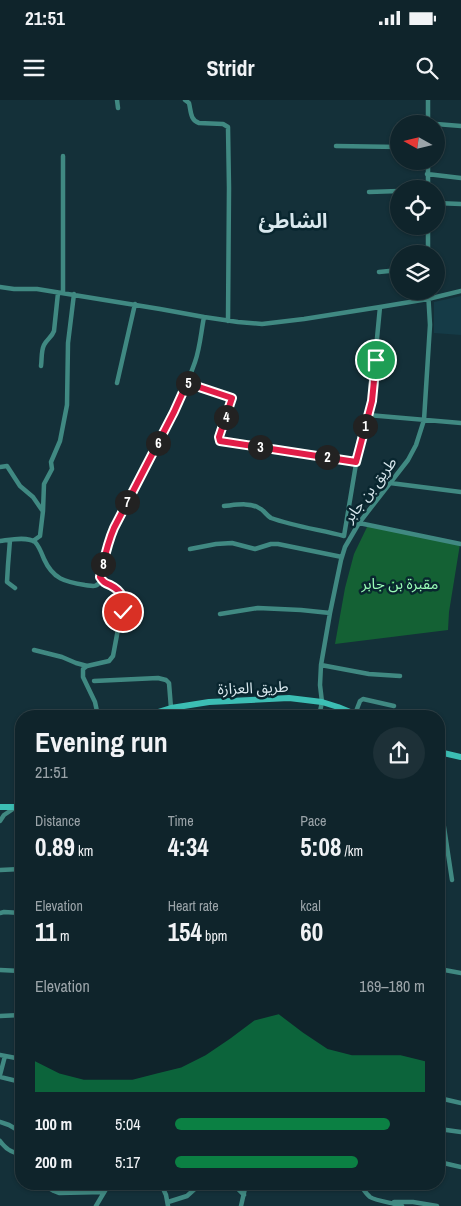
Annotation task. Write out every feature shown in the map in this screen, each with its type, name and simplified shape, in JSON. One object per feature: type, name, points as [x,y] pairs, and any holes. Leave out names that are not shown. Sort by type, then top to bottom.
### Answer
[{"type":"street","points":[[118,100],[118,108]]},
{"type":"street","points":[[186,100],[189,103],[192,119],[195,121],[199,123],[223,124],[228,127],[228,321]]},
{"type":"street","points":[[428,100],[428,115]]},
{"type":"street","points":[[445,125],[461,126]]},
{"type":"street","points":[[336,146],[390,147]]},
{"type":"street","points":[[41,366],[43,348],[54,331],[61,293],[63,156]]},
{"type":"street","points":[[428,170],[428,180]]},
{"type":"street","points":[[428,174],[461,178]]},
{"type":"street","points":[[369,192],[390,191]]},
{"type":"street","points":[[445,203],[461,204]]},
{"type":"street","points":[[379,272],[390,271]]},
{"type":"street","points":[[0,287],[74,294],[228,321],[262,324],[422,300]]},
{"type":"street","points":[[445,295],[461,291]]},
{"type":"street","points":[[33,541],[40,536],[44,484],[52,469],[51,462],[60,441],[67,405],[68,343],[74,294]]},
{"type":"street","name":"طريق بن جابر","points":[[320,710],[322,702],[320,685],[321,665],[330,612],[345,547],[412,453],[424,420],[430,325],[428,300]]},
{"type":"street","points":[[117,383],[136,304]]},
{"type":"street","points":[[344,536],[356,462],[373,386],[380,307]]},
{"type":"street","points":[[0,541],[20,539],[33,541],[46,563],[59,579],[95,586],[99,584],[109,540],[187,383],[196,360],[204,317]]},
{"type":"street","points":[[187,383],[232,398],[219,437],[220,441],[356,462]]},
{"type":"street","points":[[368,415],[461,423]]},
{"type":"street","points":[[0,467],[7,466],[20,486],[33,497],[43,511]]},
{"type":"street","points":[[390,483],[461,492]]},
{"type":"street","points":[[224,506],[255,506],[261,508],[270,517],[351,537]]},
{"type":"street","points":[[360,524],[461,544]]},
{"type":"street","points":[[10,540],[8,582],[15,588]]},
{"type":"street","points":[[190,549],[232,543],[255,549],[278,544],[342,557]]},
{"type":"street","points":[[34,650],[87,666],[109,661],[113,656],[124,607],[122,594],[101,580]]},
{"type":"street","points":[[220,614],[258,608],[330,612]]},
{"type":"street","points":[[321,665],[369,674],[400,676]]},
{"type":"street","points":[[87,666],[83,669],[83,677],[97,710]]},
{"type":"street","points":[[94,681],[158,678],[166,680],[169,683],[171,708]]},
{"type":"street","name":"طريق العزازة","points":[[165,710],[209,702],[290,698],[322,702],[344,710]]},
{"type":"street","points":[[359,710],[360,701],[363,699],[394,706]]},
{"type":"street","points":[[445,753],[461,757]]},
{"type":"street","points":[[0,807],[15,806]]},
{"type":"street","points":[[0,821],[4,815],[15,808]]},
{"type":"street","points":[[445,834],[452,880]]},
{"type":"street","points":[[0,870],[15,869]]},
{"type":"street","points":[[0,913],[15,913]]},
{"type":"street","points":[[0,970],[15,971]]},
{"type":"street","points":[[445,970],[461,973]]},
{"type":"street","points":[[0,1016],[15,1016]]},
{"type":"street","points":[[15,1058],[2,1055],[0,1076],[15,1080]]},
{"type":"street","points":[[445,1099],[461,1103]]},
{"type":"street","points":[[0,1122],[15,1128]]},
{"type":"street","points":[[445,1130],[461,1132]]},
{"type":"street","points":[[0,1141],[5,1147],[15,1153]]},
{"type":"street","points":[[445,1163],[461,1167]]},
{"type":"street","points":[[52,1190],[59,1193],[104,1192]]},
{"type":"street","points":[[163,1190],[168,1204],[187,1196],[194,1190]]},
{"type":"street","points":[[239,1190],[244,1195]]},
{"type":"street","points":[[241,1206],[245,1190]]},
{"type":"street","points":[[364,1190],[373,1198],[402,1206]]},
{"type":"street","points":[[96,1206],[104,1192]]},
{"type":"street","points":[[392,1202],[413,1202],[438,1206]]},
{"type":"shaded area","points":[[461,296],[461,335],[434,333],[434,302]]},
{"type":"green space","name":"مقبرة بن جابر","points":[[368,525],[460,544],[448,630],[335,644],[345,588],[354,554]]},
{"type":"district","name":"الشاطئ","points":[[293,221]]},
{"type":"route","points":[[123,612],[122,594],[101,580],[100,577],[105,552],[114,528],[162,436],[187,383],[232,398],[218,439],[220,441],[356,462],[372,401],[376,360]]}]
